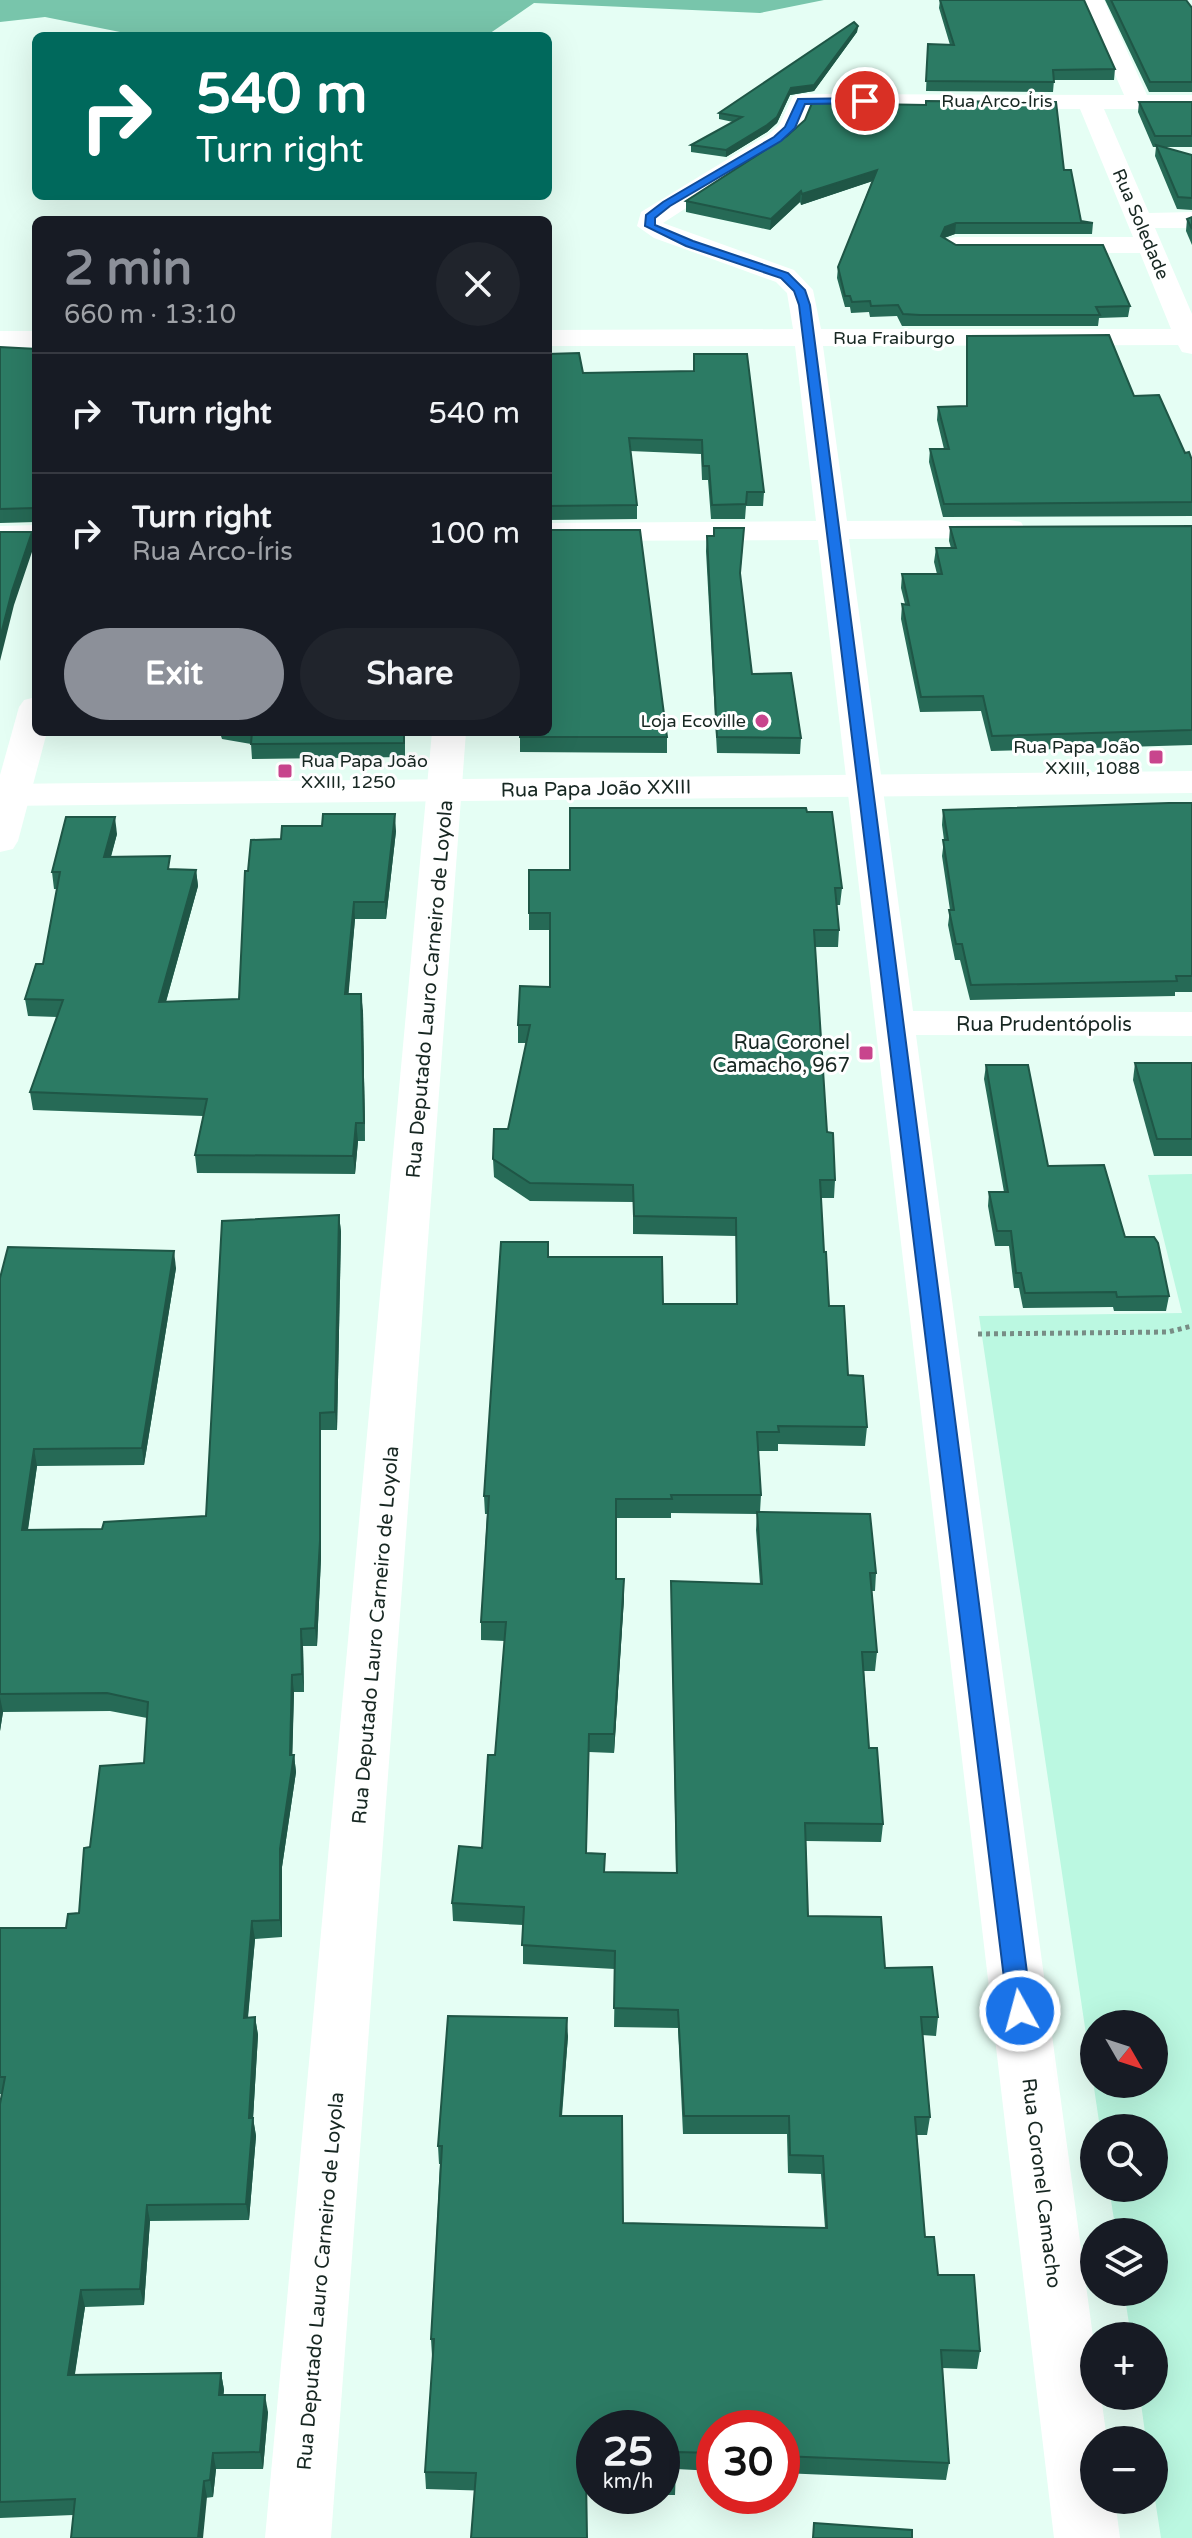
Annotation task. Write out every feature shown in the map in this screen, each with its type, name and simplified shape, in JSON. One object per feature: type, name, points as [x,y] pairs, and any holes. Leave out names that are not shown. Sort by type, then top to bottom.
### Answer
[{"type":"street","points":[[1093,0],[1138,101]]},
{"type":"street","name":"Rua Arco-Íris","points":[[801,101],[1192,102]]},
{"type":"street","name":"Rua Coronel Camacho","points":[[801,101],[790,128],[777,139],[666,204],[650,217],[650,226],[785,276],[800,290],[809,338],[1087,2538]]},
{"type":"street","name":"Rua Soledade","points":[[1089,102],[1191,340]]},
{"type":"street","points":[[955,245],[1144,233],[1192,220]]},
{"type":"street","name":"Rua Fraiburgo","points":[[552,338],[1191,340]]},
{"type":"street","points":[[0,339],[32,339]]},
{"type":"street","points":[[552,532],[1036,529]]},
{"type":"street","points":[[0,535],[32,534]]},
{"type":"street","points":[[0,841],[7,795],[32,719]]},
{"type":"street","name":"Rua Deputado Lauro Carneiro de Loyola","points":[[298,2538],[449,736]]},
{"type":"street","name":"Rua Papa João XXIII","points":[[7,795],[1192,782]]},
{"type":"street","name":"Rua Prudentópolis","points":[[895,1023],[1192,1024]]},
{"type":"path","points":[[934,1329],[983,1334],[1153,1333],[1192,1326]]},
{"type":"green space","points":[[0,0],[824,0],[760,13],[534,3],[492,32],[120,32],[45,17],[0,22]]},
{"type":"green space","points":[[1192,1174],[1192,2538],[1161,2538],[1157,2514],[1168,2514],[1168,2426],[1144,2426],[1142,2410],[1168,2410],[1168,2322],[1129,2322],[1126,2306],[1168,2306],[1168,2218],[1114,2218],[1111,2202],[1168,2202],[1168,2114],[1098,2114],[1096,2098],[1168,2098],[1168,2010],[1082,2010],[979,1316],[1182,1313],[1148,1175]]},
{"type":"building","points":[[940,0],[1084,0],[1115,69],[1053,70],[1054,82],[926,81],[928,44],[954,45]]},
{"type":"building","points":[[1111,0],[1186,0],[1192,8],[1192,82],[1150,82]]},
{"type":"building","points":[[854,22],[858,26],[814,85],[791,88],[777,117],[767,125],[726,150],[691,145],[742,117],[719,113]]},
{"type":"building","points":[[926,101],[1056,102],[1064,170],[1071,170],[1081,221],[1093,223],[956,223],[945,227],[941,236],[956,245],[1103,245],[1130,306],[1096,307],[1100,315],[920,315],[903,314],[898,305],[871,306],[870,301],[852,302],[850,296],[845,296],[838,267],[877,170],[802,194],[801,191],[771,219],[686,201],[787,136],[805,120],[812,103],[926,105]]},
{"type":"building","points":[[1139,102],[1192,102],[1192,136],[1155,136]]},
{"type":"building","points":[[1156,145],[1192,155],[1192,198],[1178,197]]},
{"type":"building","points":[[1109,335],[1134,396],[1159,395],[1185,453],[1189,452],[1192,460],[1192,502],[944,504],[930,449],[949,449],[938,407],[967,406],[967,336]]},
{"type":"building","points":[[0,347],[32,349],[32,508],[0,509]]},
{"type":"building","points":[[579,353],[583,373],[694,371],[694,354],[747,354],[764,492],[747,492],[746,504],[712,505],[709,466],[703,466],[702,440],[629,438],[637,505],[552,506],[552,354]]},
{"type":"building","points":[[1192,526],[1192,730],[992,736],[983,696],[921,697],[902,604],[909,605],[902,574],[942,574],[936,548],[956,548],[950,527]]},
{"type":"building","points":[[714,528],[744,528],[740,573],[752,674],[791,673],[801,738],[717,737],[707,536],[714,536]]},
{"type":"building","points":[[552,530],[640,530],[667,737],[520,737],[552,736]]},
{"type":"building","points":[[0,532],[32,532],[0,638]]},
{"type":"building","points":[[252,736],[404,736],[404,743],[251,744]]},
{"type":"building","points":[[1192,803],[1192,976],[1176,976],[1177,981],[971,985],[962,944],[956,944],[949,910],[954,910],[943,840],[948,840],[943,810]]},
{"type":"building","points":[[570,808],[806,808],[807,812],[832,812],[842,888],[835,888],[839,930],[814,930],[827,1132],[833,1133],[835,1180],[820,1180],[824,1252],[829,1306],[844,1306],[848,1375],[863,1376],[867,1427],[778,1426],[779,1432],[757,1432],[761,1495],[671,1495],[672,1499],[616,1499],[616,1579],[624,1579],[614,1734],[589,1734],[586,1853],[605,1854],[604,1872],[677,1873],[671,1581],[762,1584],[757,1512],[870,1514],[876,1573],[870,1573],[877,1652],[862,1652],[869,1748],[877,1748],[883,1824],[805,1823],[808,1916],[881,1917],[885,1968],[932,1967],[938,2017],[921,2017],[930,2117],[915,2117],[925,2237],[934,2237],[938,2275],[974,2275],[980,2351],[941,2350],[949,2463],[800,2457],[800,2410],[696,2410],[696,2453],[680,2452],[680,2410],[576,2410],[576,2514],[587,2514],[587,2538],[471,2538],[476,2473],[425,2472],[442,2146],[438,2146],[448,2016],[567,2018],[560,2116],[622,2116],[623,2223],[827,2228],[823,2156],[790,2155],[789,2116],[684,2116],[678,2010],[614,2008],[615,1951],[522,1945],[524,1907],[452,1903],[459,1846],[482,1848],[488,1755],[495,1755],[506,1622],[481,1622],[489,1496],[484,1496],[501,1242],[548,1242],[548,1257],[662,1257],[663,1304],[737,1304],[736,1218],[634,1216],[633,1185],[530,1183],[493,1159],[494,1129],[508,1129],[530,1025],[518,1025],[520,986],[550,987],[550,913],[529,913],[529,870],[570,870]]},
{"type":"building","points":[[323,814],[395,814],[385,902],[354,902],[345,994],[361,994],[364,1123],[356,1123],[353,1156],[195,1155],[207,1099],[30,1092],[63,1000],[25,999],[36,964],[43,964],[60,872],[52,872],[66,817],[115,817],[104,857],[170,856],[168,869],[196,870],[159,1002],[239,999],[245,871],[248,871],[251,840],[281,839],[282,826],[322,826]]},
{"type":"building","points":[[1135,1063],[1192,1063],[1192,1139],[1157,1139]]},
{"type":"building","points":[[986,1065],[1028,1065],[1048,1166],[1104,1165],[1125,1237],[1154,1237],[1158,1243],[1169,1296],[1117,1297],[1116,1292],[1025,1293],[1021,1273],[1016,1273],[1011,1231],[997,1231],[989,1192],[1008,1192]]},
{"type":"building","points":[[339,1215],[335,1412],[320,1413],[320,1541],[315,1628],[301,1629],[302,1674],[292,1675],[290,1755],[294,1755],[280,1849],[280,1920],[252,1921],[244,2018],[255,2017],[249,2118],[253,2118],[246,2204],[147,2205],[140,2289],[81,2290],[68,2375],[221,2373],[219,2395],[265,2395],[260,2452],[213,2453],[210,2480],[204,2481],[198,2538],[71,2538],[75,2499],[0,2502],[0,2104],[5,2077],[0,2077],[0,1928],[66,1928],[68,1914],[79,1913],[84,1848],[90,1847],[100,1766],[144,1763],[148,1702],[107,1693],[0,1694],[0,1278],[8,1247],[174,1251],[142,1448],[34,1449],[22,1530],[102,1529],[104,1522],[206,1516],[222,1221]]},
{"type":"building","points":[[814,2523],[912,2530],[912,2538],[813,2538]]},
{"type":"place","name":"Loja Ecoville","points":[[762,721]]},
{"type":"place","name":"Rua Papa João XXIII, 1088","points":[[1156,757]]},
{"type":"place","name":"Rua Papa João XXIII, 1250","points":[[285,771]]},
{"type":"place","name":"Rua Coronel Camacho, 967","points":[[866,1053]]},
{"type":"route","points":[[865,101],[801,101],[797,117],[777,139],[666,204],[650,217],[650,226],[785,276],[800,290],[804,305],[1020,2011]]}]
